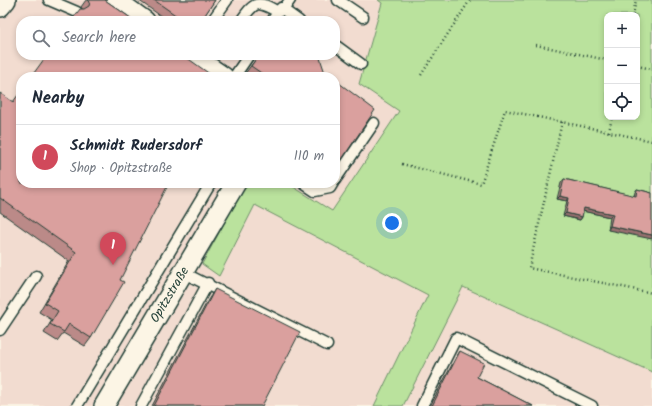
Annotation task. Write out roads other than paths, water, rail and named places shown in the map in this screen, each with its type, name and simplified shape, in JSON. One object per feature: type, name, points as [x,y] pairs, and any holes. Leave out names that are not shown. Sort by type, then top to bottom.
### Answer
[{"type":"street","points":[[0,8],[6,0]]},
{"type":"street","points":[[116,0],[138,16]]},
{"type":"street","points":[[199,60],[217,72]]},
{"type":"street","name":"Opitzstraße","points":[[104,406],[233,188]]},
{"type":"lane","points":[[49,0],[77,12]]},
{"type":"lane","points":[[216,16],[227,0]]},
{"type":"lane","points":[[276,16],[290,0]]},
{"type":"lane","points":[[338,0],[363,17]]},
{"type":"lane","points":[[245,16],[251,7],[257,3],[264,3],[290,16]]},
{"type":"lane","points":[[340,49],[361,64]]},
{"type":"lane","points":[[237,72],[246,60]]},
{"type":"lane","points":[[340,173],[374,123]]},
{"type":"lane","points":[[77,406],[208,188]]},
{"type":"lane","points":[[310,188],[315,191],[330,188]]},
{"type":"lane","points":[[184,273],[208,283],[326,345]]},
{"type":"lane","points":[[0,330],[36,276]]},
{"type":"lane","points":[[141,406],[208,283]]},
{"type":"lane","points":[[422,406],[456,338],[592,406]]},
{"type":"place","name":"Schmidt Rudersdorf","points":[[113,265]]}]
